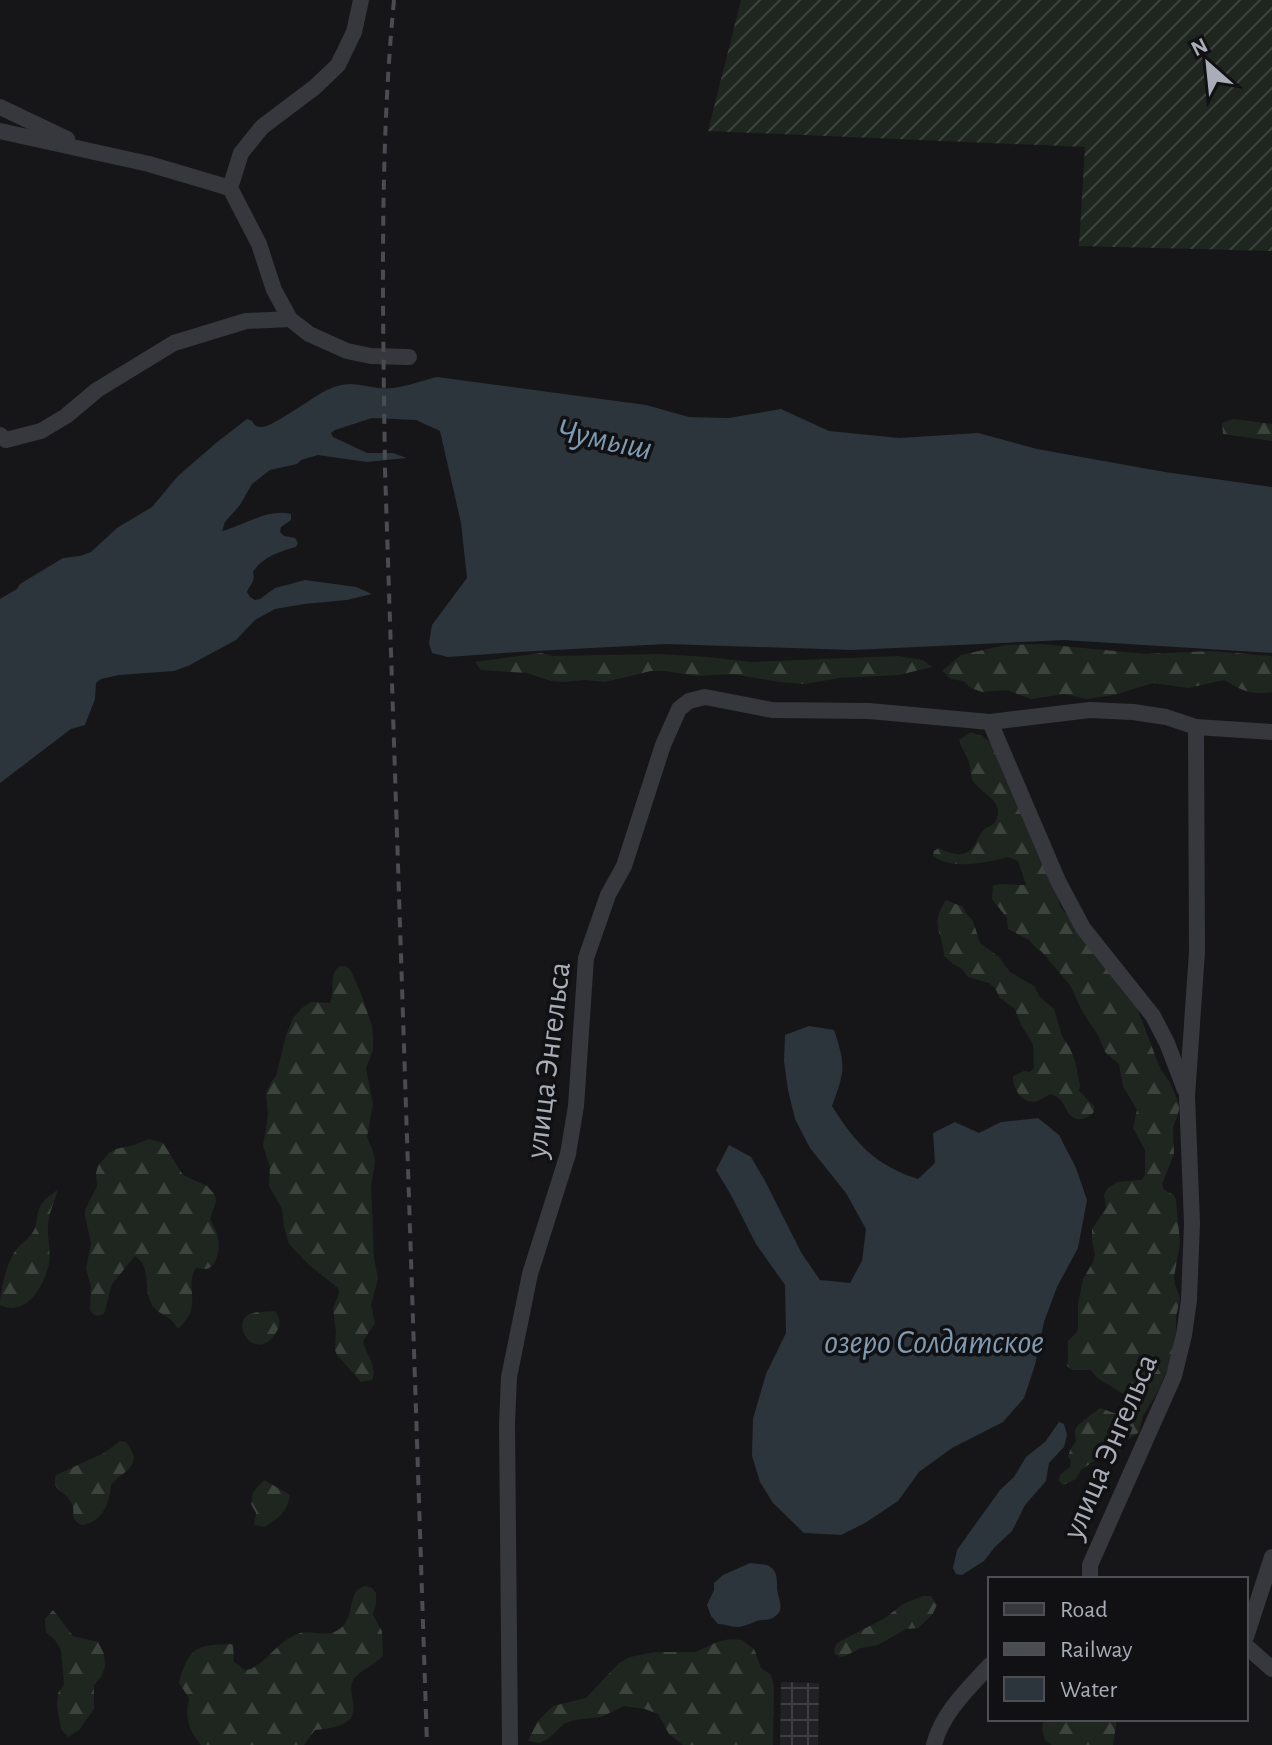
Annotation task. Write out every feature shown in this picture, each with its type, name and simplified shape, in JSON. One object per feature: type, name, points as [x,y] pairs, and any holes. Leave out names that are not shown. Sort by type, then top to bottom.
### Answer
[{"type":"street","points":[[361,0],[354,32],[338,65],[315,87],[262,127],[241,153],[230,188],[259,244],[274,290],[290,319],[309,334],[347,351],[371,356],[409,357]]},
{"type":"street","points":[[0,107],[93,151]]},
{"type":"street","points":[[0,131],[149,164],[230,188]]},
{"type":"street","points":[[0,435],[6,440],[41,431],[108,383],[174,343],[246,321],[290,319]]},
{"type":"street","name":"улица Энгельса","points":[[510,1745],[509,1377],[530,1274],[568,1154],[576,1106],[586,958],[608,895],[624,866],[679,709],[689,701],[705,697],[772,710],[869,711],[990,722],[1090,710],[1166,717],[1196,727],[1272,732]]},
{"type":"street","name":"улица Энгельса","points":[[990,722],[1058,881],[1083,928],[1153,1016],[1187,1096]]},
{"type":"street","name":"улица Энгельса","points":[[1090,1577],[1090,1565],[1174,1376],[1189,1300],[1192,1223],[1187,1096],[1197,952],[1196,727]]},
{"type":"street","points":[[1248,1631],[1272,1557]]},
{"type":"street","points":[[1248,1648],[1272,1669]]},
{"type":"street","points":[[934,1745],[938,1730],[956,1703],[988,1667]]},
{"type":"shaded area","points":[[781,1682],[819,1683],[818,1745],[780,1745]]},
{"type":"green space","points":[[741,0],[1272,0],[1272,251],[1079,246],[1085,147],[708,131]]},
{"type":"green space","points":[[1233,419],[1272,424],[1272,441],[1223,434],[1222,423]]},
{"type":"green space","points":[[1041,644],[1147,654],[1210,651],[1272,656],[1272,692],[1247,691],[1224,680],[1188,688],[1153,683],[1114,695],[1086,699],[1065,694],[1031,699],[1007,690],[982,692],[963,681],[951,679],[942,671],[961,655],[1006,645]]},
{"type":"green space","points":[[541,653],[553,656],[659,654],[750,662],[898,656],[923,660],[932,667],[899,675],[839,678],[805,684],[732,674],[697,676],[665,671],[651,671],[605,682],[563,682],[527,673],[481,670],[475,662]]},
{"type":"green space","points":[[969,733],[981,735],[995,746],[1050,866],[1050,884],[1060,906],[1137,1008],[1160,1068],[1179,1104],[1173,1128],[1174,1154],[1162,1184],[1164,1190],[1174,1195],[1176,1200],[1180,1243],[1174,1277],[1180,1298],[1169,1366],[1143,1416],[1139,1432],[1126,1441],[1118,1456],[1113,1459],[1104,1454],[1081,1470],[1076,1479],[1063,1485],[1059,1481],[1060,1475],[1070,1467],[1068,1457],[1076,1441],[1078,1425],[1100,1408],[1130,1419],[1135,1416],[1134,1399],[1102,1381],[1091,1370],[1072,1370],[1067,1366],[1068,1341],[1078,1327],[1083,1279],[1095,1254],[1092,1229],[1106,1208],[1104,1195],[1117,1182],[1141,1180],[1145,1175],[1145,1150],[1133,1128],[1137,1110],[1123,1086],[1119,1064],[1105,1052],[1070,985],[1029,940],[1008,929],[1007,918],[992,899],[993,886],[1026,885],[1018,861],[1008,857],[958,864],[933,856],[939,848],[955,854],[969,851],[980,834],[996,820],[997,807],[973,781],[959,740]]},
{"type":"green space","points":[[946,900],[963,907],[973,921],[980,943],[999,957],[1010,972],[1034,986],[1039,996],[1054,1009],[1062,1036],[1075,1061],[1079,1091],[1094,1106],[1094,1112],[1088,1117],[1072,1117],[1061,1100],[1050,1094],[1033,1102],[1017,1091],[1013,1076],[1034,1068],[1033,1044],[1015,1009],[1000,998],[995,988],[968,977],[944,956],[938,916]]},
{"type":"green space","points":[[340,966],[350,969],[372,1026],[373,1038],[373,1050],[366,1068],[373,1104],[367,1137],[375,1162],[371,1186],[374,1258],[378,1279],[371,1305],[375,1323],[363,1341],[373,1366],[373,1375],[372,1380],[361,1382],[335,1350],[333,1309],[338,1288],[289,1244],[282,1209],[269,1186],[270,1167],[263,1146],[268,1115],[266,1094],[276,1076],[293,1018],[311,1002],[330,1003],[334,974]]},
{"type":"green space","points":[[149,1139],[163,1143],[183,1175],[207,1186],[216,1201],[210,1219],[218,1238],[218,1254],[209,1268],[196,1268],[190,1312],[178,1329],[153,1306],[144,1266],[135,1256],[112,1284],[104,1314],[98,1316],[90,1310],[91,1287],[86,1269],[91,1243],[85,1210],[97,1186],[98,1166],[116,1149]]},
{"type":"green space","points":[[58,1189],[48,1221],[47,1272],[39,1289],[18,1307],[0,1305],[5,1276],[13,1255],[33,1232],[41,1204]]},
{"type":"green space","points":[[275,1311],[279,1325],[267,1342],[260,1345],[247,1338],[243,1332],[244,1318],[253,1313]]},
{"type":"green space","points":[[120,1441],[126,1442],[131,1450],[133,1462],[111,1485],[106,1506],[99,1517],[81,1525],[74,1517],[71,1502],[55,1485],[56,1475],[104,1453]]},
{"type":"green space","points":[[264,1480],[290,1495],[284,1510],[265,1527],[254,1525],[256,1513],[251,1504],[253,1492]]},
{"type":"green space","points":[[365,1586],[376,1593],[373,1615],[382,1631],[383,1656],[353,1680],[353,1712],[348,1721],[315,1730],[304,1745],[201,1745],[189,1723],[189,1698],[179,1683],[191,1654],[211,1645],[233,1644],[234,1662],[245,1670],[251,1669],[295,1635],[330,1633],[342,1627],[349,1616],[353,1598]]},
{"type":"green space","points":[[931,1596],[937,1605],[932,1615],[918,1628],[906,1629],[878,1645],[861,1648],[845,1656],[835,1654],[837,1643],[885,1618],[903,1604]]},
{"type":"green space","points":[[53,1610],[73,1636],[98,1642],[104,1654],[105,1667],[94,1685],[94,1709],[79,1730],[68,1737],[61,1729],[57,1706],[58,1693],[64,1685],[61,1650],[46,1632],[45,1619]]},
{"type":"green space","points":[[730,1639],[742,1640],[754,1649],[761,1668],[771,1675],[774,1686],[773,1745],[683,1745],[669,1734],[658,1714],[624,1706],[601,1717],[564,1724],[539,1743],[528,1741],[537,1722],[553,1706],[586,1698],[619,1663],[630,1657],[655,1652],[696,1652]]},
{"type":"green space","points":[[1044,1721],[1117,1721],[1113,1745],[1052,1745],[1045,1740]]},
{"type":"water","name":"Чумыш","points":[[437,377],[646,405],[689,417],[729,418],[781,409],[829,431],[899,438],[978,433],[1037,449],[1272,487],[1272,653],[1064,640],[853,650],[666,644],[448,657],[432,653],[429,643],[432,625],[467,578],[461,523],[440,431],[416,420],[372,418],[331,433],[333,437],[367,453],[393,453],[407,458],[367,462],[318,455],[270,470],[252,484],[222,531],[273,513],[291,514],[291,520],[281,527],[280,532],[295,538],[298,543],[296,547],[272,556],[256,567],[247,592],[255,600],[275,588],[305,580],[356,587],[372,594],[275,609],[255,620],[236,640],[188,666],[174,671],[101,679],[96,683],[95,699],[85,725],[71,729],[0,783],[0,599],[63,558],[91,552],[117,528],[152,507],[178,476],[247,419],[257,427],[266,426],[341,385],[394,388]]},
{"type":"water","name":"озеро Солдатское","points":[[809,1026],[834,1030],[842,1068],[832,1106],[858,1142],[878,1160],[918,1179],[935,1163],[933,1133],[955,1122],[979,1133],[1001,1122],[1038,1118],[1059,1135],[1076,1168],[1087,1200],[1078,1248],[1057,1287],[1044,1322],[1024,1398],[1003,1422],[952,1448],[919,1472],[898,1501],[841,1535],[804,1533],[773,1503],[760,1482],[752,1456],[753,1419],[766,1374],[786,1333],[785,1285],[756,1244],[716,1170],[729,1145],[751,1157],[802,1254],[820,1280],[850,1283],[862,1261],[866,1229],[846,1193],[810,1148],[795,1119],[788,1090],[784,1061],[785,1035]]},
{"type":"water","points":[[1059,1422],[1064,1424],[1067,1435],[1064,1447],[1049,1463],[1046,1481],[1025,1505],[1012,1531],[984,1561],[962,1575],[956,1574],[953,1568],[957,1550],[1026,1457],[1045,1442]]},
{"type":"water","points":[[750,1563],[767,1565],[774,1571],[780,1611],[770,1619],[740,1627],[718,1624],[707,1605],[714,1583],[723,1575]]},
{"type":"railway","points":[[394,0],[384,176],[385,470],[427,1745]]}]
